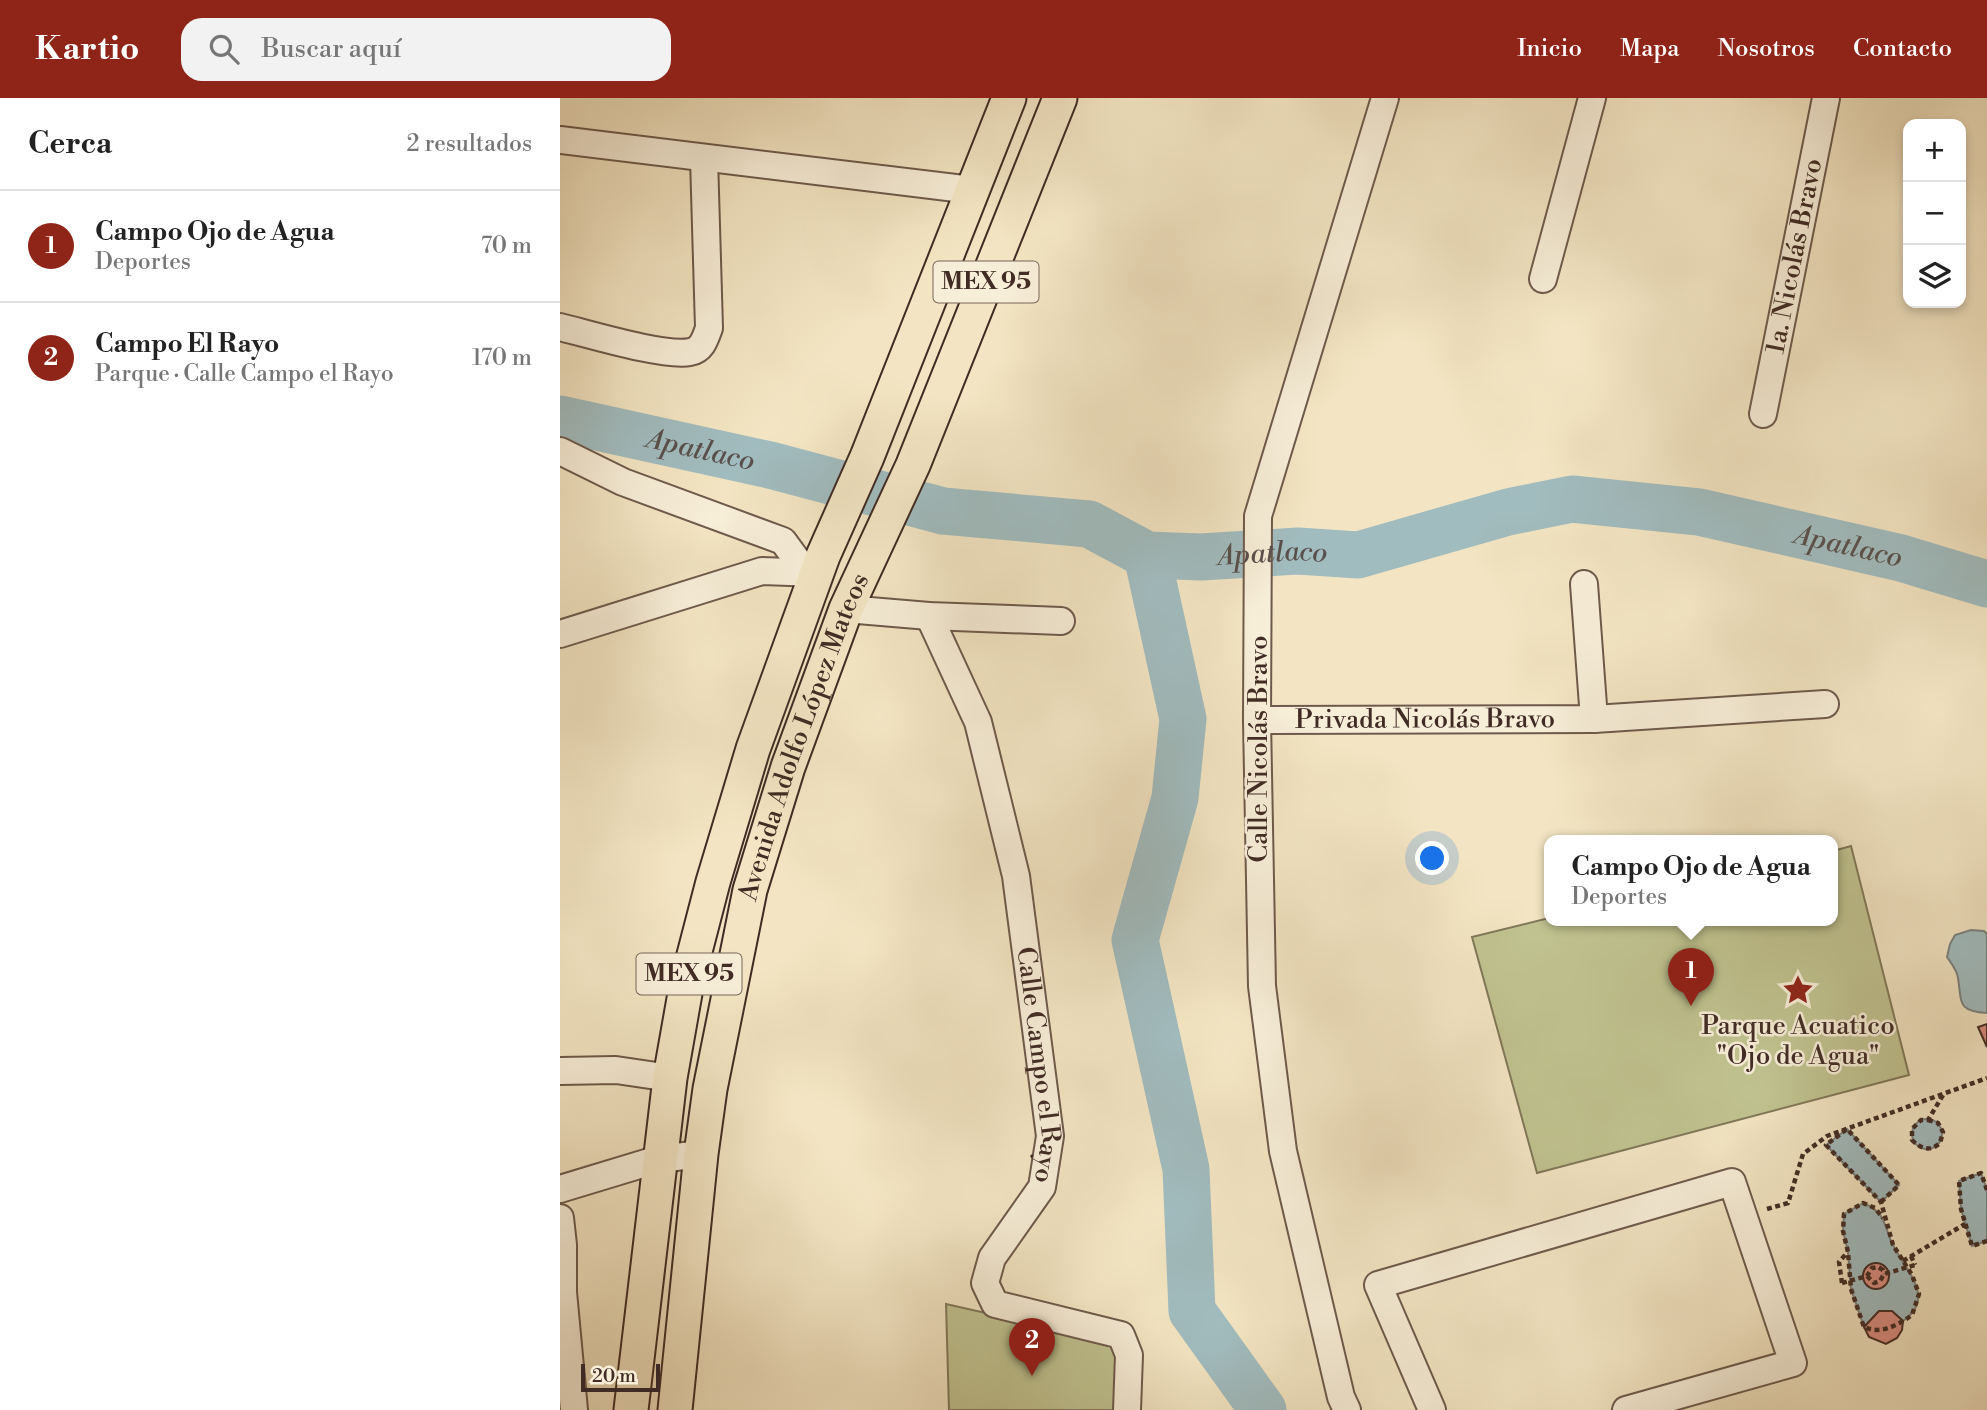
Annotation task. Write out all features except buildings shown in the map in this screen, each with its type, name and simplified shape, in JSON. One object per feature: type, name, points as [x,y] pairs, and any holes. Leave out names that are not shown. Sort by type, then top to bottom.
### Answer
[{"type":"main road","name":"Avenida Adolfo López Mateos","points":[[631,1410],[670,1078],[687,982],[713,882],[753,749],[814,567],[867,457],[1009,98]]},
{"type":"main road","name":"Avenida Adolfo López Mateos","points":[[675,1410],[701,1154],[724,1014],[750,890],[788,767],[846,608],[913,465],[1060,98]]},
{"type":"street","name":"Calle Nicolás Bravo","points":[[1347,1410],[1341,1397],[1283,1151],[1262,986],[1257,720],[1258,516],[1385,98]]},
{"type":"street","points":[[1544,279],[1592,98]]},
{"type":"street","name":"1a. Nicolás Bravo","points":[[1763,414],[1826,98]]},
{"type":"street","points":[[560,140],[972,190]]},
{"type":"street","points":[[560,327],[660,351],[691,352],[703,345],[709,328],[704,158]]},
{"type":"street","points":[[560,451],[623,482],[783,541],[797,560],[814,567]]},
{"type":"street","points":[[560,634],[762,571],[814,567]]},
{"type":"street","name":"Privada Nicolás Bravo","points":[[1584,584],[1594,719]]},
{"type":"street","points":[[846,608],[929,616],[1061,621]]},
{"type":"street","name":"Calle Campo el Rayo","points":[[929,616],[978,722],[1016,876],[1051,1136],[1042,1186],[992,1258],[985,1283],[995,1304],[1121,1335],[1129,1355],[1127,1410]]},
{"type":"street","name":"Privada Nicolás Bravo","points":[[1257,720],[1594,719],[1825,704]]},
{"type":"street","points":[[560,1071],[616,1070],[670,1078]]},
{"type":"street","points":[[560,1189],[659,1158],[701,1154]]},
{"type":"street","points":[[1432,1410],[1378,1285],[1732,1182],[1793,1363],[1626,1410]]},
{"type":"street","points":[[560,1218],[563,1292],[574,1410]]},
{"type":"path","points":[[1743,1216],[1788,1203],[1803,1154],[1826,1136],[1987,1078]]},
{"type":"path","points":[[1928,1120],[1944,1094]]},
{"type":"path","points":[[1928,1120],[1938,1123],[1942,1132],[1940,1143],[1930,1149],[1918,1146],[1911,1135],[1915,1124],[1928,1120]]},
{"type":"path","points":[[1847,1129],[1826,1145],[1881,1202],[1893,1245],[1912,1275],[1919,1294],[1912,1315],[1890,1328],[1872,1331],[1864,1327],[1851,1289],[1843,1231],[1844,1214],[1863,1203],[1875,1208],[1884,1218]]},
{"type":"path","points":[[1847,1129],[1899,1185],[1881,1202]]},
{"type":"path","points":[[1987,1190],[1981,1173],[1959,1181],[1961,1209],[1972,1246],[1987,1241]]},
{"type":"path","points":[[1903,1261],[1965,1224]]},
{"type":"path","points":[[1847,1252],[1839,1262],[1842,1283],[1867,1276],[1872,1268],[1878,1267],[1884,1274]]},
{"type":"path","points":[[1867,1276],[1874,1283],[1880,1281],[1884,1274],[1915,1265],[1912,1256]]},
{"type":"green space","points":[[1851,846],[1909,1075],[1537,1173],[1472,937],[1544,919],[1544,926],[1838,926],[1838,850]]},
{"type":"green space","points":[[946,1304],[1118,1343],[1115,1410],[949,1410]]},
{"type":"water","points":[[1971,930],[1984,931],[1987,934],[1987,1013],[1970,1010],[1963,1004],[1957,975],[1947,957],[1955,935]]},
{"type":"water","points":[[1927,1119],[1938,1123],[1942,1134],[1938,1145],[1927,1149],[1916,1145],[1912,1134],[1916,1123]]},
{"type":"water","points":[[1847,1129],[1899,1185],[1881,1202],[1826,1145]]},
{"type":"water","points":[[1981,1173],[1987,1190],[1987,1241],[1972,1246],[1961,1209],[1959,1181]]},
{"type":"water","points":[[1863,1203],[1880,1215],[1893,1245],[1915,1283],[1917,1303],[1913,1312],[1903,1321],[1892,1311],[1879,1311],[1864,1327],[1851,1289],[1843,1231],[1844,1214]]},
{"type":"waterway","name":"Apatlaco","points":[[560,419],[770,465],[943,511],[1089,524],[1147,555],[1201,557],[1298,551],[1358,555],[1508,512],[1572,499],[1699,512],[1901,558],[1987,584]]},
{"type":"waterway","points":[[1147,555],[1183,719],[1175,798],[1135,940],[1186,1169],[1192,1311],[1263,1410]]},
{"type":"place","name":"Parque Acuatico \"Ojo de Agua\"","points":[[1798,990]]},
{"type":"place","name":"Campo Ojo de Agua","points":[[1691,1006]]},
{"type":"place","name":"Campo El Rayo","points":[[1032,1376]]}]
